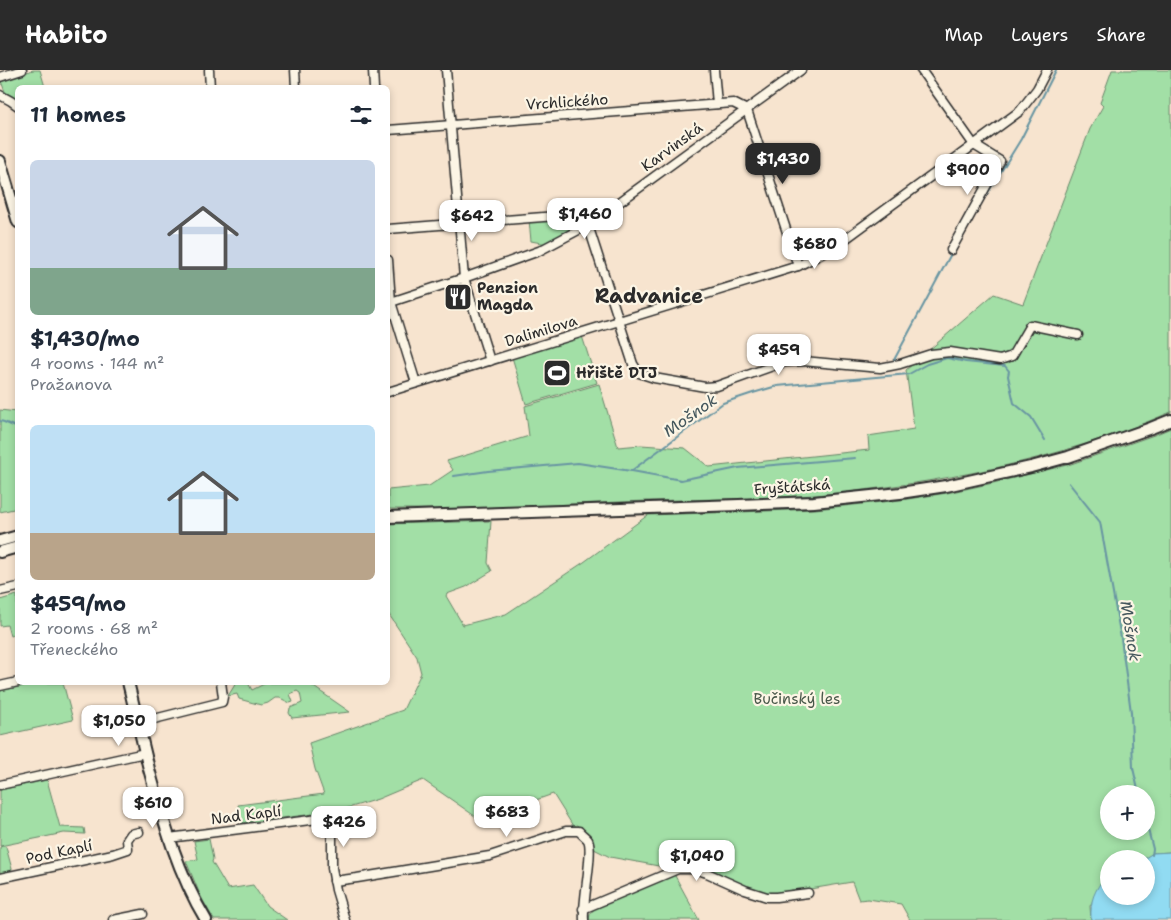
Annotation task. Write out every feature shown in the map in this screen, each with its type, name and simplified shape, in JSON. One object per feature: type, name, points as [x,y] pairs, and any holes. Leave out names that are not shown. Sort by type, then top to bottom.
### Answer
[{"type":"main road","points":[[0,161],[15,212]]},
{"type":"main road","name":"Fryštátská","points":[[390,517],[814,502],[900,493],[955,484],[1030,467],[1078,454],[1171,420]]},
{"type":"main road","points":[[0,541],[15,537]]},
{"type":"main road","points":[[0,552],[15,548]]},
{"type":"main road","points":[[129,685],[169,838],[186,882],[206,920]]},
{"type":"street","points":[[0,77],[22,70]]},
{"type":"street","points":[[208,70],[210,85]]},
{"type":"street","points":[[295,70],[296,85]]},
{"type":"street","points":[[373,70],[374,85]]},
{"type":"street","points":[[446,70],[464,278],[490,361]]},
{"type":"street","points":[[714,70],[717,104]]},
{"type":"street","name":"Karvinská","points":[[390,303],[539,251],[588,225],[801,70]]},
{"type":"street","points":[[921,70],[974,145],[1000,161],[951,250]]},
{"type":"street","name":"Dalimilova","points":[[390,391],[798,266],[834,248],[1020,111],[1037,89],[1047,70]]},
{"type":"street","points":[[0,95],[15,104]]},
{"type":"street","name":"Vrchlického","points":[[390,130],[733,103],[747,110]]},
{"type":"street","points":[[747,110],[798,266]]},
{"type":"street","points":[[390,229],[568,215],[588,225],[634,364],[640,373],[654,378],[705,387],[717,386],[784,362],[803,361],[880,368],[931,354],[950,352],[1000,360],[1012,356],[1030,325],[1078,335]]},
{"type":"street","points":[[390,306],[416,384]]},
{"type":"street","points":[[0,591],[15,588]]},
{"type":"street","points":[[0,686],[15,683]]},
{"type":"street","points":[[138,723],[222,702],[221,685]]},
{"type":"street","points":[[0,785],[145,752]]},
{"type":"street","name":"Nad Kaplí","points":[[169,838],[318,820],[326,824],[332,835],[334,881]]},
{"type":"street","points":[[345,920],[334,881],[490,856],[566,831],[579,831],[588,839],[590,850],[583,909],[584,920]]},
{"type":"street","name":"Pod Kaplí","points":[[0,878],[113,854],[128,849],[127,840],[131,834],[139,832]]},
{"type":"street","points":[[583,909],[678,869],[694,869],[767,897],[808,892]]},
{"type":"street","points":[[114,920],[143,914]]},
{"type":"green space","points":[[33,70],[40,70],[44,85],[15,85],[15,98],[5,92],[1,81]]},
{"type":"green space","points":[[1112,70],[1171,70],[1171,412],[1085,444],[1041,457],[951,477],[861,490],[773,497],[485,508],[390,509],[390,490],[429,486],[453,470],[447,461],[529,436],[525,406],[599,384],[618,447],[641,445],[685,448],[709,467],[869,450],[868,436],[914,429],[906,370],[994,294],[1023,304],[1090,129],[1103,106],[1100,103]]},
{"type":"green space","points":[[566,218],[580,225],[547,244],[531,241],[529,220]]},
{"type":"green space","points":[[582,336],[597,383],[526,404],[512,357]]},
{"type":"green space","points":[[0,410],[15,412],[15,509],[0,512]]},
{"type":"green space","name":"Bučinský les","points":[[1171,428],[1171,852],[1155,853],[1155,850],[1100,850],[1100,887],[1090,906],[1091,920],[910,920],[901,904],[868,899],[859,900],[852,882],[774,895],[679,867],[664,867],[610,857],[592,848],[590,838],[577,825],[573,826],[553,794],[502,812],[503,818],[482,821],[423,780],[378,799],[338,811],[242,823],[238,805],[324,794],[315,769],[309,743],[403,710],[421,673],[417,657],[390,616],[390,524],[491,521],[488,563],[492,571],[466,587],[446,596],[463,625],[506,614],[584,562],[648,515],[815,509],[901,500],[993,483],[1071,464]]},
{"type":"green space","points":[[15,596],[15,635],[10,636],[7,625],[0,626],[0,600]]},
{"type":"green space","points":[[28,685],[64,685],[73,720],[0,736],[0,691]]},
{"type":"green space","points":[[235,685],[249,685],[252,690],[262,685],[311,685],[350,712],[292,718],[289,713],[290,708],[302,703],[300,693],[297,691],[290,694],[293,702],[290,703],[280,698],[275,698],[261,705],[239,699],[237,694],[228,696]]},
{"type":"green space","points":[[47,780],[60,827],[84,828],[85,834],[64,833],[0,846],[0,790]]},
{"type":"green space","points":[[209,839],[212,862],[228,889],[253,885],[267,906],[287,920],[214,920],[201,897],[186,861],[198,859],[194,841]]},
{"type":"green space","points":[[0,847],[6,847],[12,869],[10,872],[0,874]]},
{"type":"green space","points":[[674,874],[699,920],[589,920],[590,914],[594,909]]},
{"type":"water","points":[[1171,852],[1171,920],[1091,920],[1091,906],[1100,883],[1100,905],[1155,905],[1155,853]]},
{"type":"waterway","points":[[971,220],[1021,139],[1056,70]]},
{"type":"waterway","points":[[894,360],[952,252]]},
{"type":"waterway","name":"Mošnok","points":[[454,476],[578,463],[631,471],[723,403],[777,386],[909,374],[927,364],[947,358],[1005,366],[1009,371],[1008,376],[1014,403],[1031,417],[1045,440]]},
{"type":"waterway","name":"Mošnok","points":[[0,421],[15,427]]},
{"type":"waterway","points":[[632,471],[681,480],[738,468],[855,458]]},
{"type":"waterway","name":"Mošnok","points":[[1069,483],[1100,522],[1121,638],[1131,712],[1133,768],[1137,785]]},
{"type":"waterway","name":"Mošnok","points":[[1151,840],[1153,850]]},
{"type":"place","name":"Penzion Magda","points":[[458,297]]},
{"type":"place","name":"Hřiště DTJ","points":[[557,373]]},
{"type":"district","name":"Radvanice","points":[[649,296]]}]
